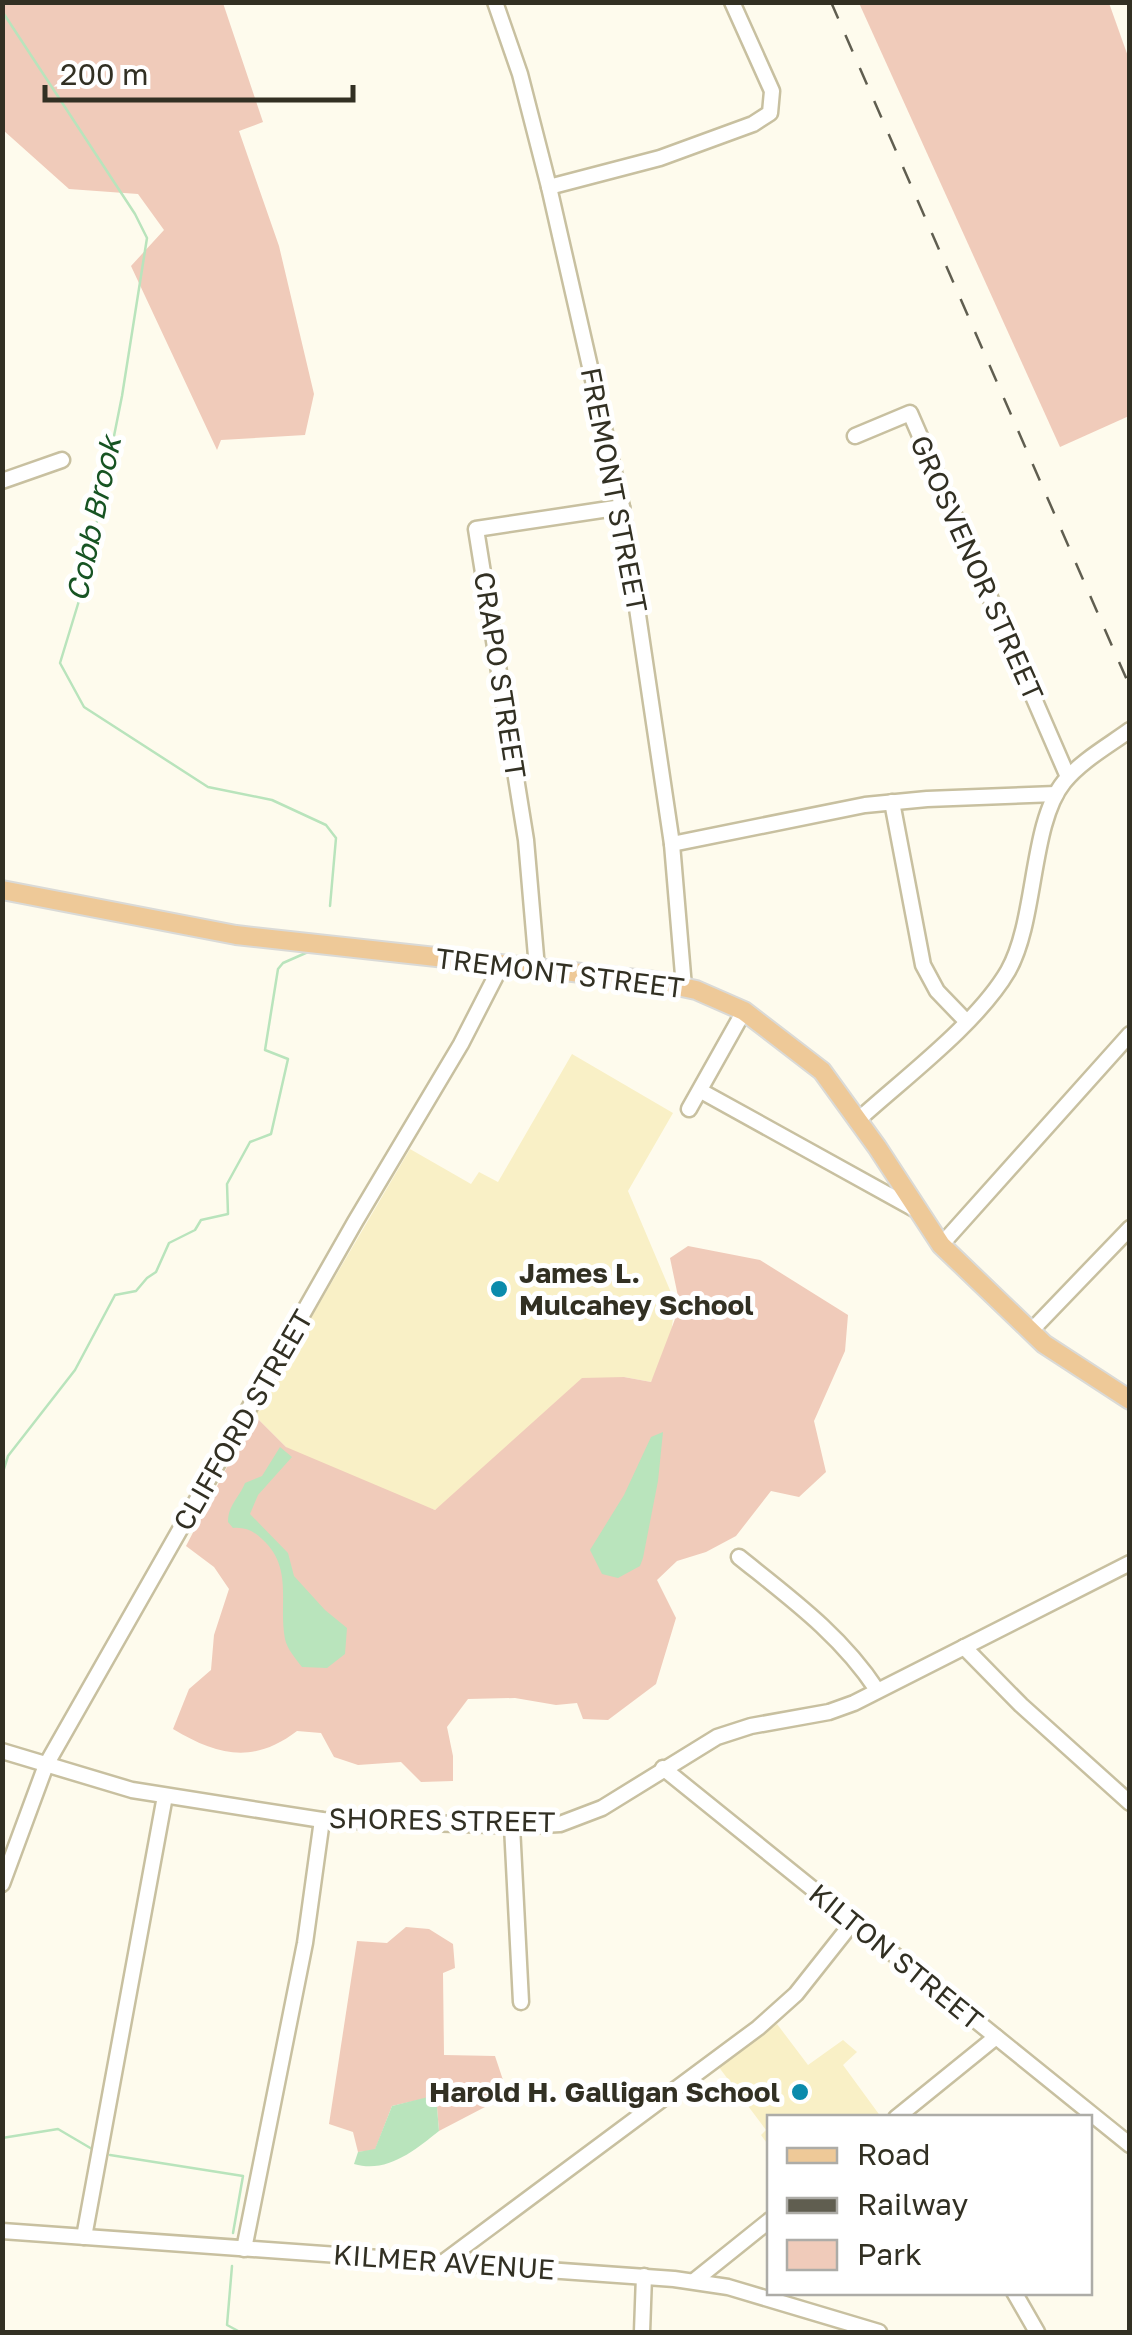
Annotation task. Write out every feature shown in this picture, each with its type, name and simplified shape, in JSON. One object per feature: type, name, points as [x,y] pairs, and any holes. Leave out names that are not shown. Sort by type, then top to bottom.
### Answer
[{"type":"main road","name":"TREMONT STREET","points":[[2,890],[236,935],[684,987],[744,1011],[822,1071],[877,1146],[941,1245],[1030,1332],[1072,1365],[1130,1400]]},
{"type":"street","name":"FREMONT STREET","points":[[495,2],[520,74],[549,187],[622,508],[672,844],[684,987]]},
{"type":"street","points":[[549,187],[660,158],[770,114],[772,91],[732,2]]},
{"type":"street","name":"GROSVENOR STREET","points":[[855,436],[910,413],[1068,777]]},
{"type":"street","points":[[2,481],[62,460]]},
{"type":"street","name":"CRAPO STREET","points":[[537,968],[526,840],[476,529],[622,508]]},
{"type":"street","points":[[857,1122],[966,1022],[998,986],[1016,955],[1056,794],[1068,777],[1130,730]]},
{"type":"street","points":[[672,844],[892,802],[1056,794]]},
{"type":"street","points":[[892,802],[924,964],[937,991],[966,1022]]},
{"type":"street","name":"CLIFFORD STREET","points":[[2,1884],[46,1765],[460,1044],[502,964]]},
{"type":"street","points":[[690,1109],[744,1011]]},
{"type":"street","points":[[941,1245],[1130,1034]]},
{"type":"street","points":[[701,1091],[916,1210]]},
{"type":"street","points":[[1030,1332],[1130,1228]]},
{"type":"street","points":[[739,1558],[824,1625],[877,1690]]},
{"type":"street","name":"SHORES STREET","points":[[2,1751],[116,1786],[322,1820],[548,1825],[580,1818],[698,1746],[734,1730],[829,1712],[1128,1567]]},
{"type":"street","points":[[964,1646],[1130,1803]]},
{"type":"street","name":"KILTON STREET","points":[[663,1768],[1130,2145]]},
{"type":"street","points":[[84,2238],[165,1796]]},
{"type":"street","points":[[244,2249],[306,1942],[322,1820]]},
{"type":"street","points":[[512,1826],[521,2002]]},
{"type":"street","points":[[446,2260],[758,2028],[796,1994],[853,1922]]},
{"type":"street","points":[[900,2115],[996,2037]]},
{"type":"street","points":[[694,2281],[767,2222]]},
{"type":"street","name":"KILMER AVENUE","points":[[2,2231],[446,2260],[694,2281],[739,2290],[879,2332]]},
{"type":"street","points":[[642,2332],[644,2276]]},
{"type":"street","points":[[1016,2295],[1038,2332]]},
{"type":"shaded area","name":"James L. Mulcahey School","points":[[572,1054],[673,1113],[628,1191],[675,1302],[670,1343],[651,1382],[624,1377],[520,1443],[435,1510],[305,1466],[254,1415],[410,1149],[471,1184],[479,1172],[498,1182]]},
{"type":"shaded area","points":[[663,1432],[658,1481],[640,1566],[618,1578],[602,1574],[590,1550],[624,1495],[651,1437]]},
{"type":"shaded area","points":[[280,1447],[292,1457],[258,1495],[250,1514],[288,1553],[294,1576],[347,1628],[345,1654],[327,1668],[302,1667],[292,1654],[283,1626],[283,1586],[278,1562],[259,1536],[233,1528],[228,1522],[245,1483],[262,1476]]},
{"type":"shaded area","name":"Harold H. Galligan School","points":[[777,2024],[808,2065],[843,2040],[857,2052],[843,2065],[880,2115],[767,2115],[767,2143],[761,2135],[766,2130],[718,2066]]},
{"type":"shaded area","points":[[436,2095],[439,2131],[389,2163],[354,2164],[358,2152],[375,2149],[392,2106]]},
{"type":"green space","points":[[2,3],[223,3],[263,122],[239,131],[279,246],[314,394],[305,435],[221,440],[217,450],[131,266],[164,230],[138,194],[69,189],[3,130]]},
{"type":"green space","points":[[859,3],[1109,3],[1130,62],[1129,416],[1060,447]]},
{"type":"green space","points":[[688,1246],[760,1260],[848,1315],[845,1351],[814,1421],[826,1472],[799,1497],[771,1491],[736,1536],[706,1552],[677,1561],[657,1580],[676,1618],[656,1684],[608,1720],[583,1719],[577,1703],[468,1699],[447,1727],[453,1781],[421,1782],[401,1762],[358,1765],[334,1757],[321,1733],[297,1731],[266,1748],[236,1752],[205,1745],[173,1729],[189,1689],[211,1670],[214,1635],[229,1589],[214,1567],[186,1546],[254,1415],[286,1447],[435,1510],[582,1378],[624,1377],[651,1382],[680,1306],[670,1258]]},
{"type":"green space","points":[[406,1927],[429,1929],[453,1944],[455,1968],[443,1973],[444,2055],[495,2056],[508,2095],[439,2131],[436,2096],[392,2106],[375,2150],[358,2152],[353,2132],[329,2124],[357,1941],[387,1943]]},
{"type":"waterway","name":"Cobb Brook","points":[[2,11],[147,238],[122,396],[85,581],[60,663],[84,707],[208,787],[272,800],[326,825],[336,838],[330,906]]},
{"type":"waterway","name":"Cobb Brook","points":[[2,1475],[8,1456],[75,1370],[115,1295],[136,1291],[156,1272],[169,1243],[195,1230],[201,1220],[228,1214],[227,1184],[250,1142],[271,1134],[288,1059],[265,1050],[278,969],[308,952]]},
{"type":"waterway","name":"Cobb Brook","points":[[2,2138],[58,2129],[92,2149]]},
{"type":"waterway","name":"Cobb Brook","points":[[110,2155],[243,2176],[233,2233]]},
{"type":"waterway","name":"Cobb Brook","points":[[232,2266],[227,2325],[240,2332]]},
{"type":"railway","points":[[831,2],[1130,687]]},
{"type":"place","name":"James L. Mulcahey School","points":[[499,1289]]},
{"type":"place","name":"Harold H. Galligan School","points":[[800,2092]]}]
